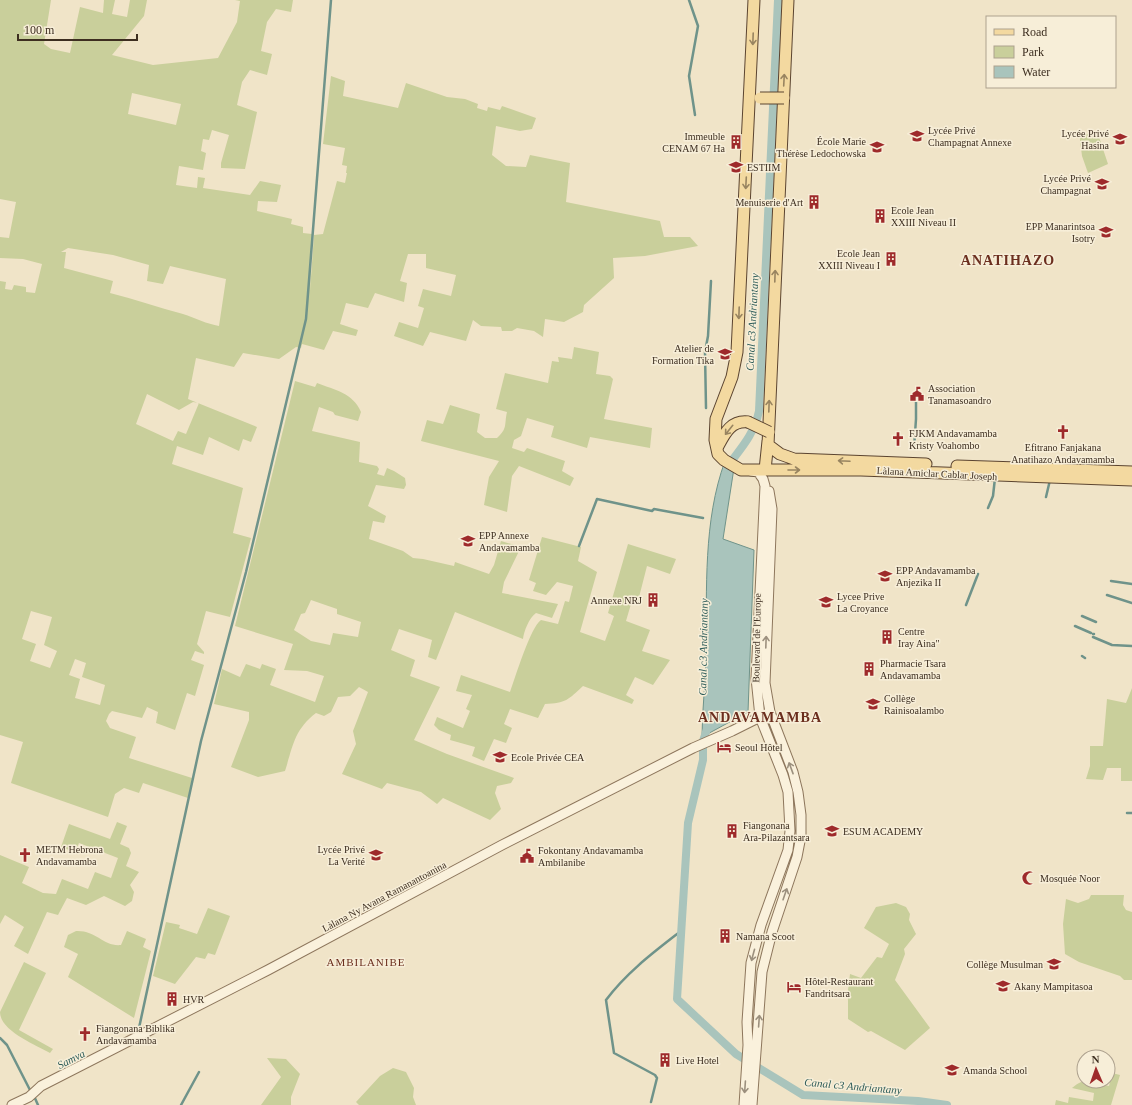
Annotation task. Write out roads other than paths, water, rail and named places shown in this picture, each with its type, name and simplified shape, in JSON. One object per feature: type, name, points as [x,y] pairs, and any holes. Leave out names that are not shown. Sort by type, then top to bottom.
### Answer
[{"type":"main road","points":[[738,468],[717,451],[714,429],[716,419],[732,377],[737,352],[754,0]]},
{"type":"main road","points":[[768,445],[788,0]]},
{"type":"main road","points":[[750,106],[760,98],[783,103]]},
{"type":"main road","points":[[717,451],[730,426],[736,422],[748,422],[769,432],[765,470]]},
{"type":"main road","name":"Làlana Amiclar Cablar Joseph","points":[[768,445],[780,454],[794,459],[1132,472]]},
{"type":"main road","name":"Làlana Amiclar Cablar Joseph","points":[[738,468],[765,470],[861,470],[1132,480]]},
{"type":"street","points":[[738,468],[758,472],[763,479],[765,486],[756,678],[760,717],[784,775],[788,792],[790,831],[788,850],[761,925],[751,963],[744,1105]]},
{"type":"street","name":"Boulevard de l'Europe","points":[[752,1105],[756,1079],[762,972],[772,932],[797,857],[801,836],[801,815],[793,772],[770,712],[765,683],[772,509],[765,470]]},
{"type":"street","name":"Làlana Ny Avana Ramanantoanina","points":[[12,1105],[29,1097],[41,1086],[268,970],[502,845],[703,743],[732,731],[770,712]]},
{"type":"water","points":[[725,461],[734,468],[723,539],[754,550],[748,712],[702,737],[710,531],[713,507]]},
{"type":"waterway","points":[[139,1028],[201,741],[246,572],[306,319],[331,0]]},
{"type":"waterway","points":[[689,0],[698,26],[689,76],[695,115]]},
{"type":"waterway","name":"Canal c3 Andriantany","points":[[727,467],[750,434],[757,420],[759,411],[778,0]]},
{"type":"waterway","points":[[706,408],[705,352],[708,336],[711,281]]},
{"type":"waterway","points":[[914,448],[916,393]]},
{"type":"waterway","points":[[988,508],[993,496],[995,478]]},
{"type":"waterway","points":[[1046,497],[1050,480]]},
{"type":"waterway","points":[[579,546],[597,499],[652,511],[654,509],[703,518]]},
{"type":"waterway","points":[[966,605],[978,574]]},
{"type":"waterway","points":[[1111,581],[1132,584]]},
{"type":"waterway","points":[[1107,595],[1132,603]]},
{"type":"waterway","points":[[1082,616],[1096,622]]},
{"type":"waterway","points":[[1075,626],[1091,633]]},
{"type":"waterway","points":[[1093,637],[1112,645],[1132,646]]},
{"type":"waterway","name":"Canal c3 Andriantany","points":[[708,726],[703,741],[703,760],[688,823],[677,999],[736,1054],[803,1095],[918,1101],[947,1105]]},
{"type":"waterway","points":[[1127,813],[1132,813]]},
{"type":"waterway","points":[[651,1102],[657,1078],[655,1075],[614,1053],[606,1000],[632,971],[681,931]]},
{"type":"waterway","points":[[0,1038],[7,1045],[31,1092]]},
{"type":"waterway","points":[[181,1105],[199,1072]]},
{"type":"waterway","points":[[34,1096],[38,1105]]},
{"type":"place","name":"Lycée Privé Champagnat Annexe","points":[[917,136]]},
{"type":"place","name":"Lycée Privé Hasina","points":[[1120,139]]},
{"type":"place","name":"Immeuble CENAM 67 Ha","points":[[736,142]]},
{"type":"place","name":"École Marie Thérèse Ledochowska","points":[[877,147]]},
{"type":"place","name":"ESTIIM","points":[[736,167]]},
{"type":"place","name":"Lycée Privé Champagnat","points":[[1102,184]]},
{"type":"place","name":"Menuiserie d'Art","points":[[814,202]]},
{"type":"place","name":"Ecole Jean XXIII Niveau II","points":[[880,216]]},
{"type":"place","name":"EPP Manarintsoa Isotry","points":[[1106,232]]},
{"type":"place","name":"Ecole Jean XXIII Niveau I","points":[[891,259]]},
{"type":"place","name":"Atelier de Formation Tika","points":[[725,354]]},
{"type":"place","name":"Association Tanamasoandro","points":[[917,394]]},
{"type":"place","name":"Efitrano Fanjakana Anatihazo Andavamamba","points":[[1063,432]]},
{"type":"place","name":"FJKM Andavamamba Kristy Voahombo","points":[[898,439]]},
{"type":"place","name":"EPP Annexe Andavamamba","points":[[468,541]]},
{"type":"place","name":"EPP Andavamamba Anjezika II","points":[[885,576]]},
{"type":"place","name":"Annexe NRJ","points":[[653,600]]},
{"type":"place","name":"Lycee Prive La Croyance","points":[[826,602]]},
{"type":"place","name":"Centre Iray Aina\"","points":[[887,637]]},
{"type":"place","name":"Pharmacie Tsara Andavamamba","points":[[869,669]]},
{"type":"place","name":"Collège Rainisoalambo","points":[[873,704]]},
{"type":"place","name":"Seoul Hôtel","points":[[724,747]]},
{"type":"place","name":"Ecole Privée CEA","points":[[500,757]]},
{"type":"place","name":"Fiangonana Ara-Pilazantsara","points":[[732,831]]},
{"type":"place","name":"ESUM ACADEMY","points":[[832,831]]},
{"type":"place","name":"METM Hebrona Andavamamba","points":[[25,855]]},
{"type":"place","name":"Lycée Privé La Verité","points":[[376,855]]},
{"type":"place","name":"Fokontany Andavamamba Ambilanibe","points":[[527,856]]},
{"type":"place","name":"Mosquée Noor","points":[[1029,878]]},
{"type":"place","name":"Namana Scoot","points":[[725,936]]},
{"type":"place","name":"Collège Musulman","points":[[1054,964]]},
{"type":"place","name":"Akany Mampitasoa","points":[[1003,986]]},
{"type":"place","name":"Hôtel-Restaurant Fandritsara","points":[[794,987]]},
{"type":"place","name":"HVR","points":[[172,999]]},
{"type":"place","name":"Fiangonana Biblika Andavamamba","points":[[85,1034]]},
{"type":"place","name":"Live Hotel","points":[[665,1060]]},
{"type":"place","name":"Amanda School","points":[[952,1070]]},
{"type":"district","name":"ANATIHAZO","points":[[1008,260]]},
{"type":"district","name":"ANDAVAMAMBA","points":[[760,717]]},
{"type":"district","name":"AMBILANIBE","points":[[366,962]]},
{"type":"water label","name":"Samva","points":[[71,1059]]}]
